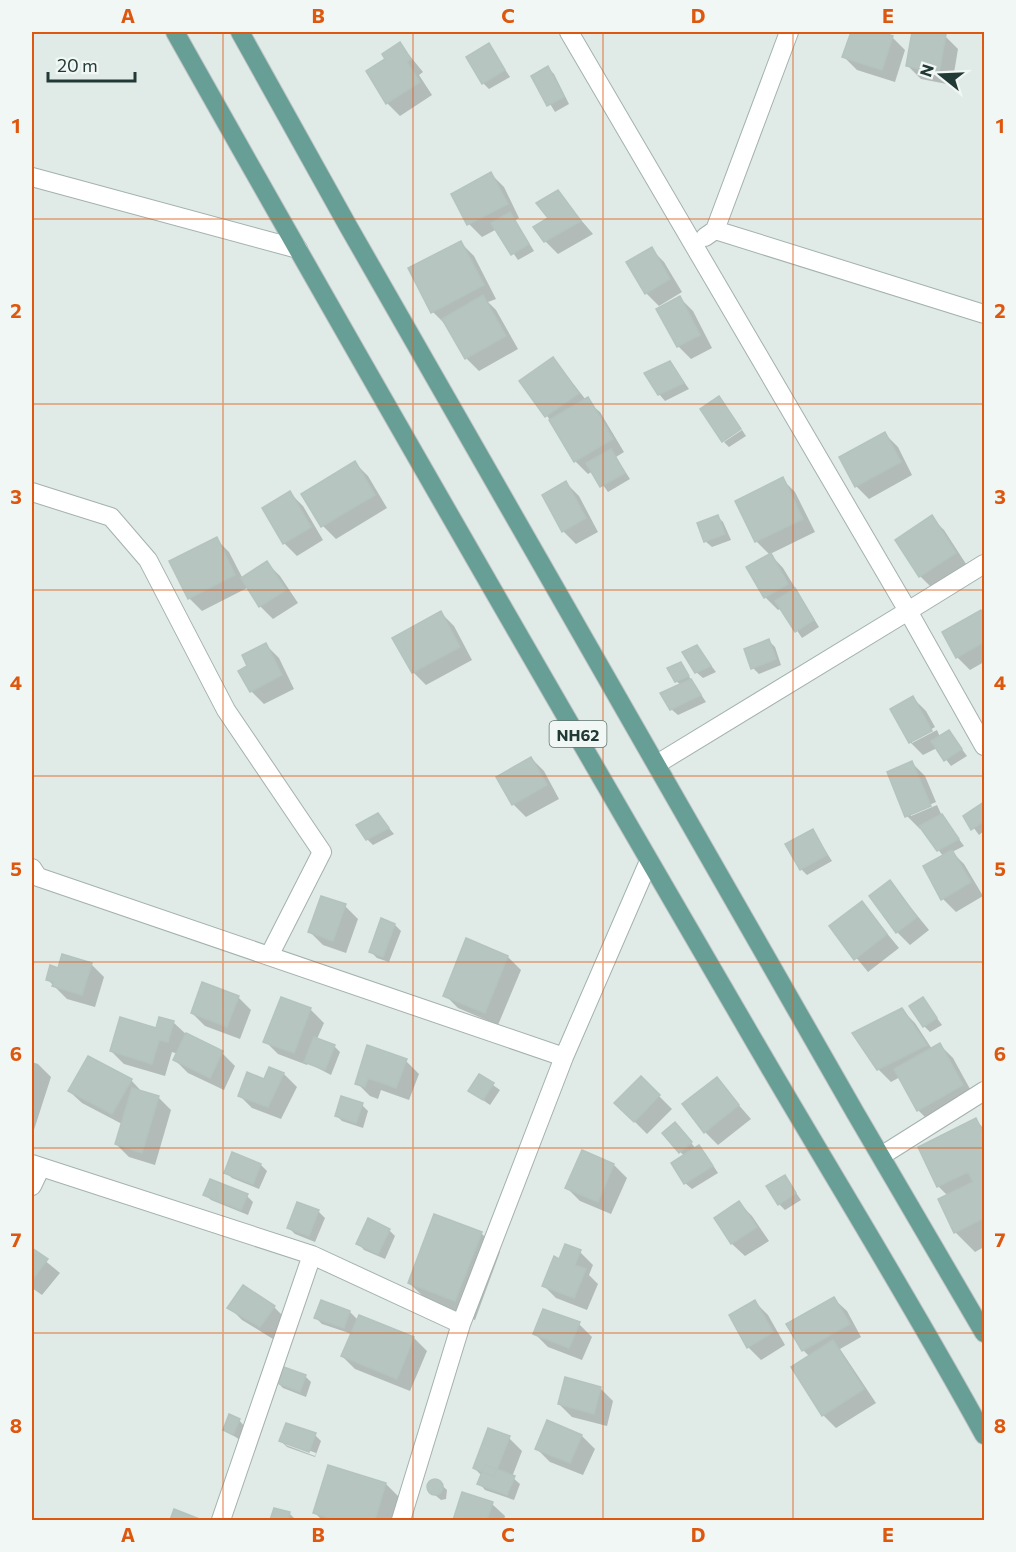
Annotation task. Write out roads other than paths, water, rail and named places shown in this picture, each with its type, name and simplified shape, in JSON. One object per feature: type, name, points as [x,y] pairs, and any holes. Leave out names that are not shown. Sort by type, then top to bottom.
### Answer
[{"type":"main road","name":"NH62","points":[[175,32],[649,861],[831,1175],[912,1304],[984,1435]]},
{"type":"main road","name":"NH62","points":[[240,32],[348,226],[880,1156],[984,1333]]},
{"type":"street","points":[[569,32],[908,611],[984,746]]},
{"type":"street","points":[[694,245],[716,230],[789,32]]},
{"type":"street","points":[[32,177],[298,249]]},
{"type":"street","points":[[716,230],[984,314]]},
{"type":"street","points":[[32,492],[111,517],[148,560],[226,710],[322,852],[269,956]]},
{"type":"street","points":[[657,764],[984,564]]},
{"type":"street","points":[[401,1521],[461,1324],[564,1057],[649,861]]},
{"type":"street","points":[[32,868],[38,877],[564,1057]]},
{"type":"street","points":[[880,1156],[984,1091]]},
{"type":"street","points":[[32,1186],[36,1166],[312,1255],[461,1324]]},
{"type":"street","points":[[221,1521],[312,1255]]}]
